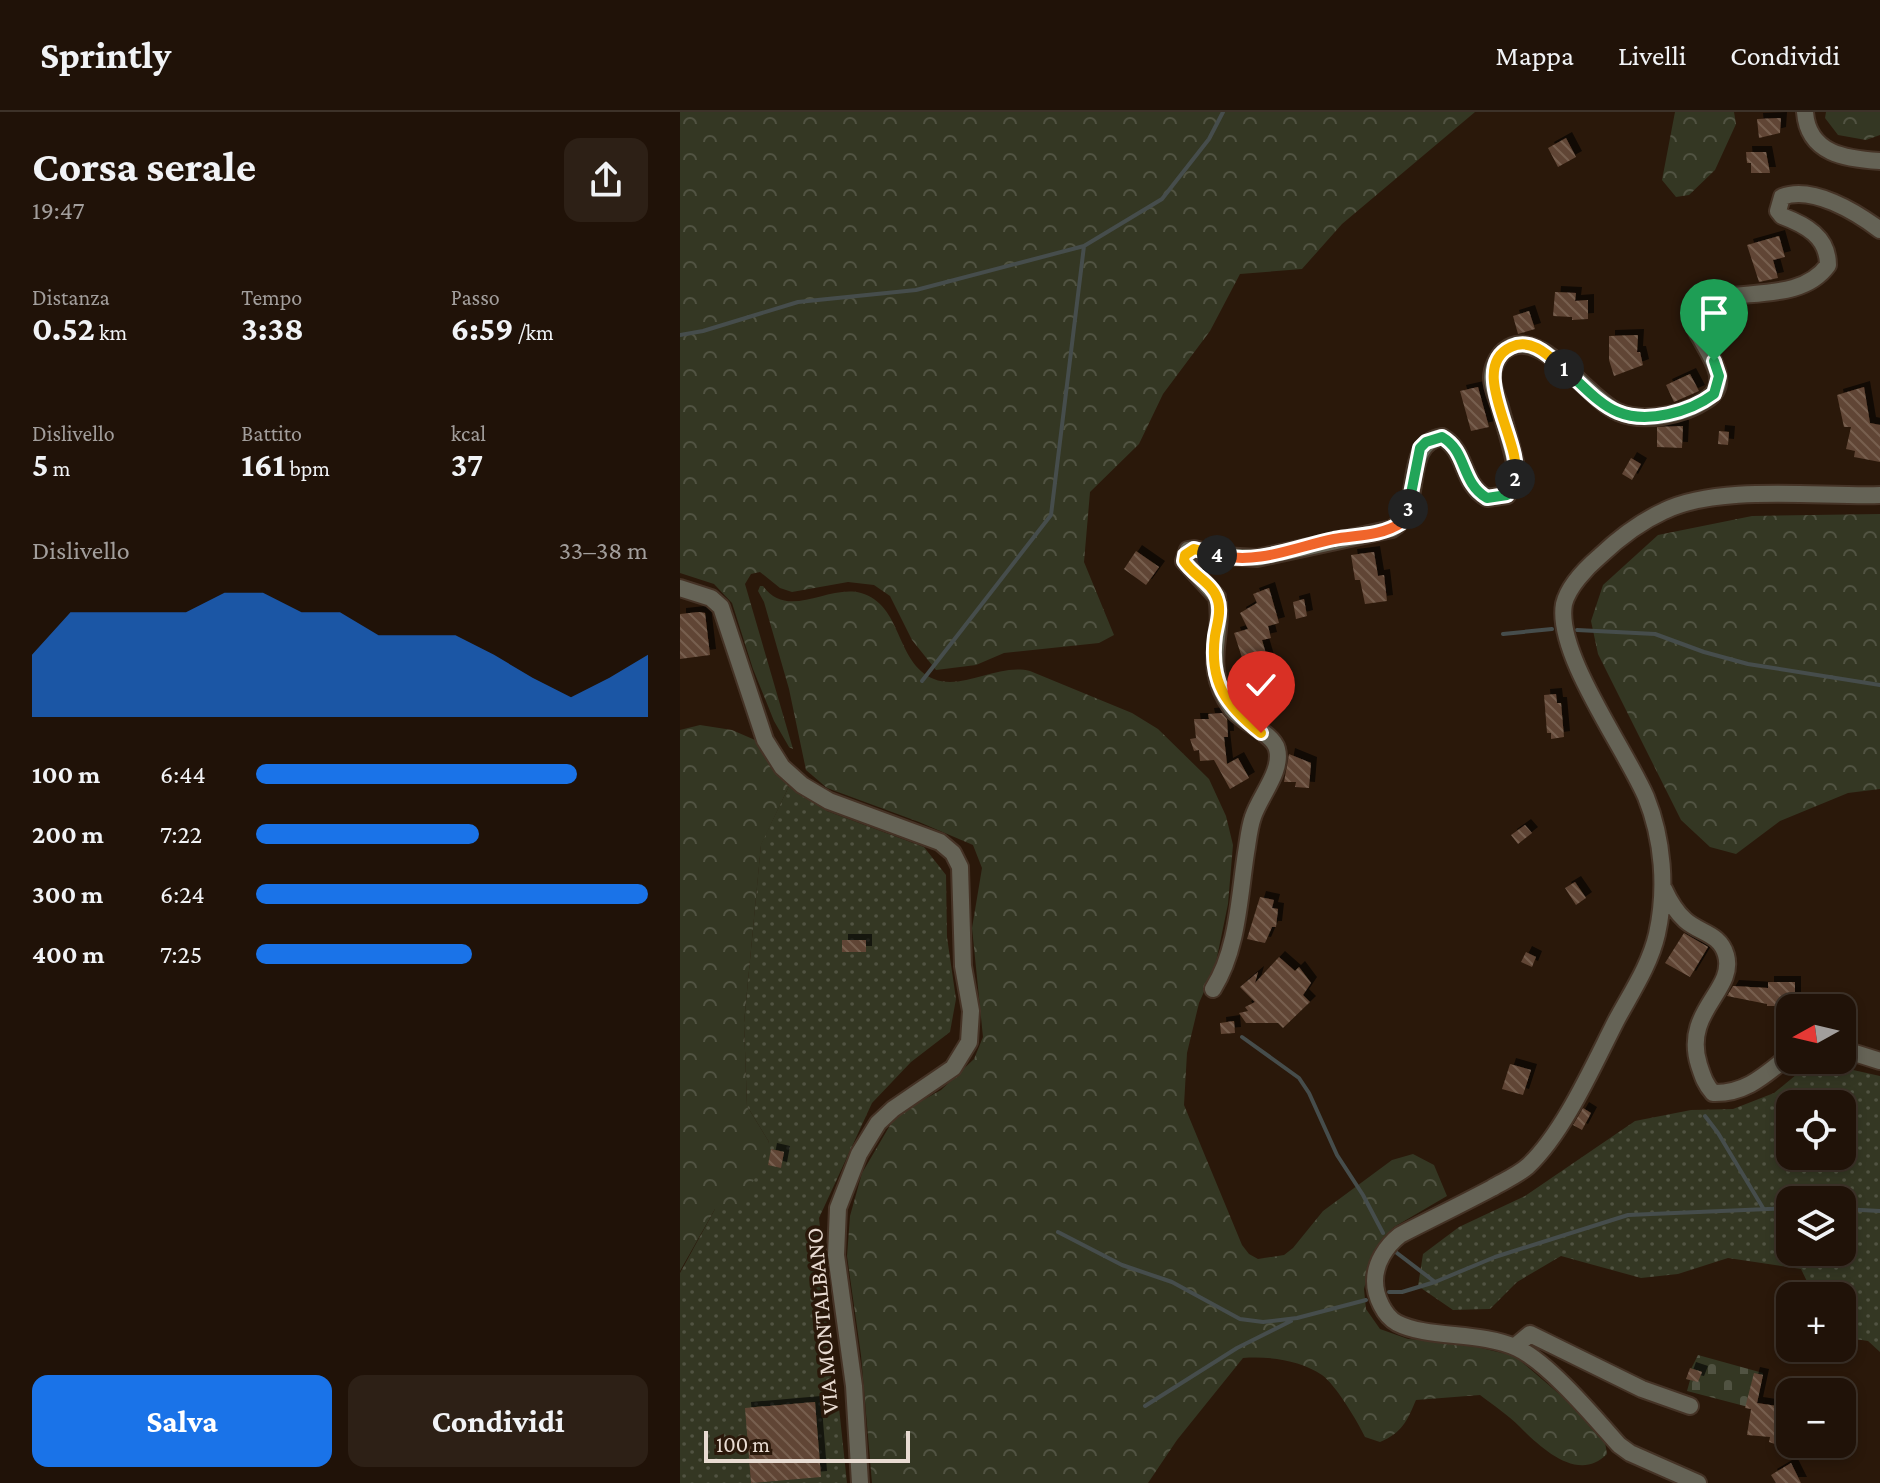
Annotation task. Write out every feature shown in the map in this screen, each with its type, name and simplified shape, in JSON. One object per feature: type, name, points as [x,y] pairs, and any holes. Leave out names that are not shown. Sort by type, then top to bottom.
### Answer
[{"type":"street","points":[[1805,112],[1809,130],[1831,152],[1847,159],[1880,161]]},
{"type":"street","points":[[1213,989],[1224,972],[1235,929],[1252,819],[1278,760],[1271,739],[1233,710],[1223,692],[1213,655],[1218,619],[1217,597],[1184,561],[1188,550],[1257,558],[1392,529],[1401,523],[1411,502],[1420,448],[1426,442],[1442,437],[1453,443],[1477,492],[1487,498],[1507,495],[1517,472],[1492,378],[1500,354],[1508,348],[1526,344],[1542,351],[1617,412],[1635,416],[1677,411],[1704,402],[1714,394],[1718,385],[1719,376],[1714,361],[1692,321],[1697,305],[1715,299],[1796,286],[1813,280],[1828,265],[1825,246],[1817,234],[1778,211],[1782,197],[1794,194],[1834,202],[1857,213],[1880,230]]},
{"type":"street","points":[[1698,1483],[1630,1453],[1619,1445],[1561,1382],[1520,1349],[1481,1337],[1411,1328],[1395,1322],[1376,1294],[1377,1266],[1391,1243],[1400,1235],[1508,1179],[1527,1167],[1544,1148],[1590,1072],[1647,962],[1657,936],[1662,885],[1659,848],[1643,790],[1569,648],[1563,617],[1570,590],[1594,561],[1619,538],[1666,510],[1731,495],[1880,495]]},
{"type":"street","name":"VIA MONTALBANO","points":[[680,588],[711,598],[721,607],[765,740],[782,767],[802,785],[829,801],[940,842],[953,853],[960,867],[963,966],[971,1011],[969,1042],[953,1068],[893,1109],[878,1123],[859,1154],[838,1208],[836,1255],[854,1386],[860,1483]]},
{"type":"street","points":[[1662,885],[1670,903],[1686,921],[1714,936],[1726,952],[1728,968],[1699,1020],[1694,1042],[1705,1084],[1713,1093],[1728,1093],[1750,1086],[1776,1066]]},
{"type":"street","points":[[1856,1053],[1880,1061]]},
{"type":"street","points":[[1520,1349],[1518,1344],[1521,1339],[1530,1334],[1642,1389],[1690,1406]]},
{"type":"green space","points":[[680,112],[1475,112],[1342,224],[1302,269],[1240,274],[1210,331],[1163,394],[1139,444],[1090,492],[1084,562],[1114,635],[1099,643],[1004,653],[976,665],[936,670],[912,640],[890,596],[874,585],[848,582],[792,592],[780,588],[760,572],[751,574],[745,584],[793,749],[774,721],[732,603],[714,584],[680,573]]},
{"type":"green space","points":[[1675,112],[1734,112],[1736,124],[1715,170],[1689,195],[1676,197],[1662,180]]},
{"type":"green space","points":[[1826,112],[1880,112],[1880,135],[1866,140],[1838,135],[1825,118]]},
{"type":"green space","points":[[1880,514],[1880,789],[1848,793],[1780,821],[1736,854],[1710,847],[1681,820],[1598,654],[1591,621],[1603,585],[1658,535],[1752,516]]},
{"type":"green space","points":[[760,586],[784,601],[848,592],[875,599],[885,609],[912,660],[921,671],[934,679],[956,682],[1005,671],[1030,671],[1132,713],[1158,729],[1209,779],[1226,816],[1233,845],[1228,904],[1215,967],[1199,1003],[1187,1053],[1184,1105],[1242,1245],[1258,1259],[1284,1255],[1323,1211],[1392,1160],[1413,1154],[1434,1165],[1447,1196],[1394,1227],[1374,1250],[1364,1289],[1366,1309],[1380,1329],[1408,1339],[1460,1343],[1515,1356],[1571,1404],[1605,1442],[1607,1454],[1585,1465],[1561,1460],[1480,1395],[1416,1400],[1403,1426],[1380,1442],[1365,1437],[1352,1413],[1322,1375],[1294,1363],[1243,1358],[1177,1440],[1148,1483],[872,1483],[861,1355],[847,1256],[850,1216],[862,1173],[896,1115],[941,1090],[974,1059],[983,1037],[972,928],[982,868],[973,845],[827,788],[806,770],[789,689],[764,602],[758,591]]},
{"type":"green space","points":[[700,725],[732,730],[762,743],[790,784],[761,845],[744,1023],[747,1106],[769,1142],[742,1209],[715,1209],[680,1271],[680,730]]},
{"type":"green space","points":[[790,784],[827,811],[924,847],[946,875],[947,937],[956,999],[950,1032],[911,1062],[872,1103],[819,1218],[847,1483],[680,1483],[680,1273],[715,1209],[769,1142],[747,1106],[744,1023],[761,844]]},
{"type":"green space","points":[[1856,1071],[1880,1076],[1880,1352],[1868,1341],[1856,1339],[1856,1282],[1807,1282],[1801,1269],[1781,1266],[1856,1266],[1856,1186],[1776,1186],[1776,1265],[1728,1258],[1678,1274],[1641,1278],[1561,1256],[1517,1282],[1490,1309],[1453,1310],[1418,1286],[1423,1254],[1459,1227],[1525,1196],[1635,1121],[1691,1110],[1733,1109],[1776,1091],[1776,1170],[1856,1170],[1856,1090],[1778,1090],[1797,1074],[1856,1074]]},
{"type":"green space","points":[[1698,1355],[1763,1373],[1756,1409],[1687,1391],[1690,1380],[1686,1379]]},
{"type":"building","points":[[1781,118],[1780,133],[1759,138],[1757,119]]},
{"type":"building","points":[[1566,138],[1576,157],[1558,167],[1548,148]]},
{"type":"building","points":[[1746,152],[1766,152],[1770,173],[1751,173]]},
{"type":"building","points":[[1779,236],[1785,257],[1773,260],[1778,278],[1759,282],[1747,245]]},
{"type":"building","points":[[1555,292],[1576,293],[1575,301],[1588,300],[1588,319],[1553,316]]},
{"type":"building","points":[[1529,311],[1535,329],[1518,334],[1513,316]]},
{"type":"building","points":[[1638,335],[1637,352],[1640,352],[1643,365],[1614,376],[1609,360],[1609,336]]},
{"type":"building","points":[[1690,374],[1699,391],[1674,402],[1666,385]]},
{"type":"building","points":[[1478,387],[1489,427],[1471,431],[1460,391]]},
{"type":"building","points":[[1864,387],[1870,423],[1880,425],[1880,462],[1854,457],[1855,451],[1846,449],[1851,427],[1844,427],[1837,395]]},
{"type":"building","points":[[1683,426],[1682,448],[1657,447],[1657,427]]},
{"type":"building","points":[[1719,431],[1729,432],[1728,445],[1718,444]]},
{"type":"building","points":[[1631,458],[1641,464],[1632,480],[1622,474]]},
{"type":"building","points":[[1136,551],[1159,567],[1146,585],[1124,569]]},
{"type":"building","points":[[1374,552],[1378,576],[1384,575],[1387,601],[1365,604],[1360,580],[1355,580],[1351,555]]},
{"type":"building","points":[[1269,588],[1279,623],[1268,626],[1271,638],[1262,640],[1269,664],[1256,671],[1262,683],[1255,688],[1258,690],[1241,697],[1232,682],[1242,676],[1239,670],[1245,667],[1234,633],[1248,629],[1240,613],[1257,603],[1253,594]]},
{"type":"building","points":[[1304,599],[1307,616],[1296,619],[1293,602]]},
{"type":"building","points":[[705,613],[710,655],[680,659],[680,614]]},
{"type":"building","points":[[1556,694],[1557,703],[1561,703],[1564,737],[1551,739],[1551,733],[1547,733],[1544,695]]},
{"type":"building","points":[[1222,713],[1227,719],[1228,737],[1224,737],[1227,764],[1238,758],[1249,778],[1230,789],[1214,760],[1200,761],[1199,750],[1194,751],[1190,739],[1196,738],[1194,719],[1209,719],[1208,714]]},
{"type":"building","points":[[1289,754],[1311,763],[1309,788],[1295,787],[1296,782],[1284,782]]},
{"type":"building","points":[[1525,825],[1532,833],[1518,844],[1511,835]]},
{"type":"building","points":[[1575,882],[1586,898],[1576,905],[1565,888]]},
{"type":"building","points":[[1260,897],[1274,900],[1272,908],[1278,909],[1276,927],[1272,927],[1265,943],[1247,939]]},
{"type":"building","points":[[1684,933],[1708,947],[1690,977],[1665,963]]},
{"type":"building","points":[[842,940],[866,940],[866,952],[842,952]]},
{"type":"building","points":[[1526,952],[1536,957],[1532,967],[1521,962]]},
{"type":"building","points":[[1279,957],[1295,971],[1299,967],[1311,983],[1303,995],[1310,1002],[1283,1028],[1278,1023],[1246,1023],[1239,1013],[1248,1011],[1245,1007],[1255,1002],[1240,987],[1258,972],[1255,983]]},
{"type":"building","points":[[1768,982],[1795,982],[1795,994],[1776,994],[1776,1006],[1727,996],[1733,986],[1768,988]]},
{"type":"building","points":[[1234,1021],[1235,1033],[1221,1034],[1220,1023]]},
{"type":"building","points":[[1510,1064],[1531,1070],[1523,1095],[1502,1089]]},
{"type":"building","points":[[1583,1108],[1591,1113],[1582,1130],[1573,1125]]},
{"type":"building","points":[[771,1149],[784,1152],[781,1168],[768,1165]]},
{"type":"building","points":[[1690,1368],[1702,1372],[1698,1382],[1686,1379]]},
{"type":"building","points":[[1754,1373],[1763,1375],[1757,1403],[1776,1406],[1776,1444],[1769,1442],[1770,1437],[1747,1435],[1751,1409],[1745,1408]]},
{"type":"building","points":[[815,1402],[821,1477],[751,1483],[745,1408]]},
{"type":"building","points":[[1791,1463],[1801,1483],[1776,1483],[1771,1475]]},
{"type":"waterway","points":[[680,335],[798,302],[916,290],[1084,246],[1162,199],[1209,139],[1223,112]]},
{"type":"waterway","points":[[922,681],[1051,515],[1084,246]]},
{"type":"waterway","points":[[1503,634],[1552,629]]},
{"type":"waterway","points":[[1577,630],[1655,634],[1748,664],[1880,685]]},
{"type":"waterway","points":[[1242,1037],[1299,1078],[1337,1155],[1383,1233]]},
{"type":"waterway","points":[[1705,1116],[1763,1208]]},
{"type":"waterway","points":[[1389,1292],[1402,1292],[1435,1282],[1495,1257],[1628,1215],[1776,1209]]},
{"type":"waterway","points":[[1856,1210],[1880,1211]]},
{"type":"waterway","points":[[1058,1232],[1122,1265],[1172,1282],[1240,1319],[1263,1322],[1297,1318],[1366,1300]]},
{"type":"waterway","points":[[1393,1250],[1435,1282]]},
{"type":"waterway","points":[[1145,1406],[1237,1348],[1291,1321]]},
{"type":"route","points":[[1261,733],[1233,710],[1223,692],[1213,655],[1219,608],[1217,597],[1184,561],[1188,550],[1257,558],[1392,529],[1401,523],[1411,502],[1420,448],[1434,438],[1442,437],[1453,443],[1477,492],[1487,498],[1507,495],[1517,472],[1492,378],[1500,354],[1517,344],[1526,344],[1542,351],[1601,401],[1617,412],[1635,416],[1654,416],[1704,402],[1714,394],[1718,385],[1719,376],[1714,361]]}]
